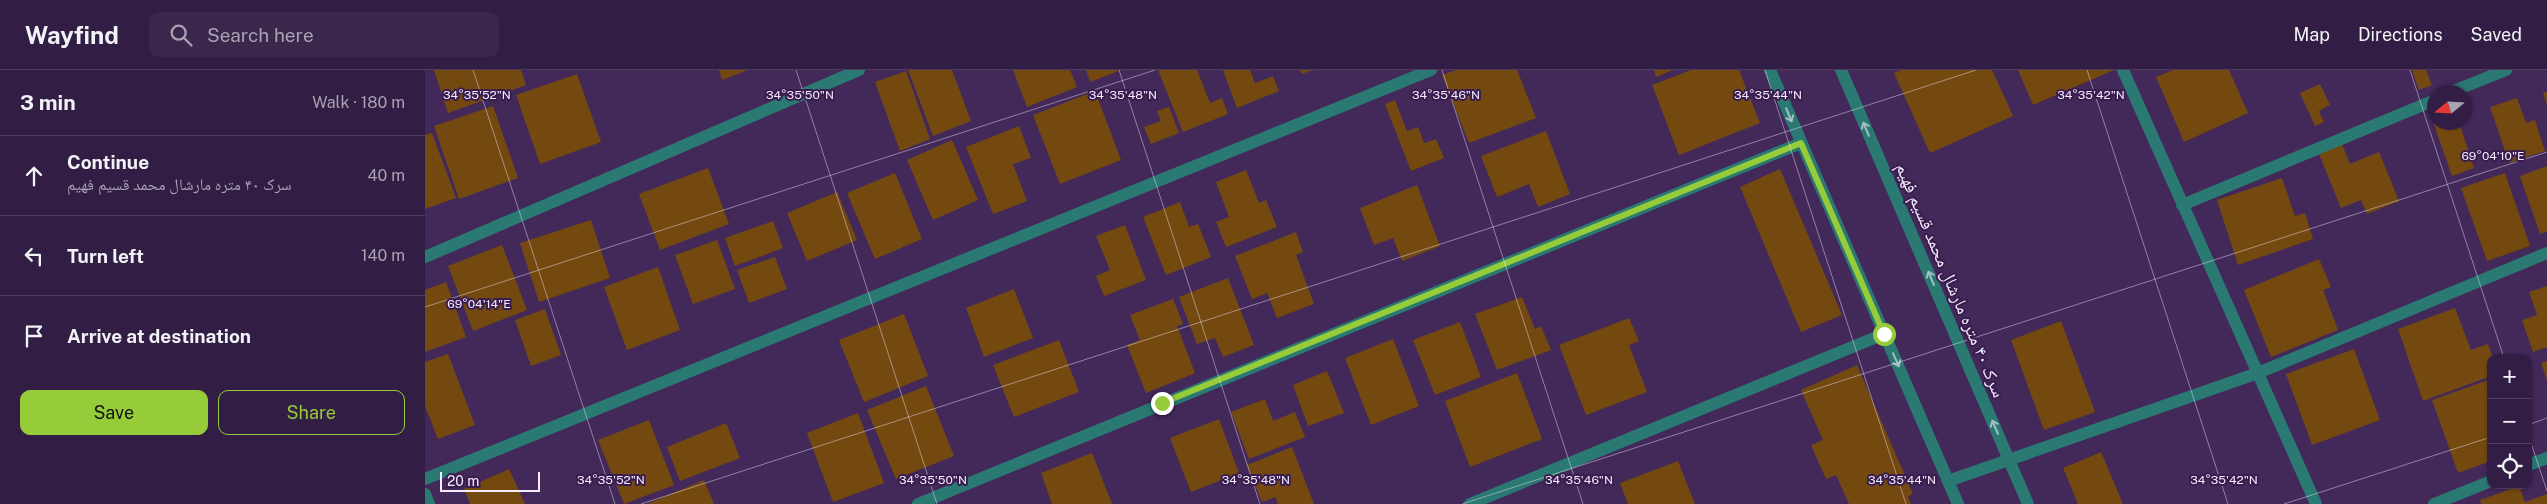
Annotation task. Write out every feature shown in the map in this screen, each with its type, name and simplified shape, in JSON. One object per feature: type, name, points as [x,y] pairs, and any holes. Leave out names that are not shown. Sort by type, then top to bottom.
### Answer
[{"type":"street","points":[[425,257],[859,70]]},
{"type":"street","points":[[425,480],[1431,70]]},
{"type":"street","points":[[1770,70],[1958,504]]},
{"type":"street","name":"سرک ۴۰ متره مارشال محمد قسیم فهیم","points":[[1841,70],[2028,504]]},
{"type":"street","points":[[2123,70],[2316,504]]},
{"type":"street","points":[[2468,85],[2505,70]]},
{"type":"street","points":[[2182,205],[2427,103]]},
{"type":"street","points":[[918,504],[1801,143]]},
{"type":"street","points":[[1948,481],[2258,373],[2547,253]]},
{"type":"street","points":[[1470,504],[1884,334]]},
{"type":"street","points":[[2532,464],[2547,458]]},
{"type":"street","points":[[2434,504],[2487,483]]},
{"type":"street","points":[[425,494],[429,504]]},
{"type":"building","points":[[434,70],[521,70],[526,85],[448,113]]},
{"type":"building","points":[[719,70],[748,70],[722,80]]},
{"type":"building","points":[[908,70],[952,70],[971,121],[933,136]]},
{"type":"building","points":[[1013,70],[1070,70],[1077,87],[1027,107]]},
{"type":"building","points":[[1086,70],[1121,70],[1090,82]]},
{"type":"building","points":[[1158,70],[1197,70],[1210,103],[1222,98],[1228,114],[1183,132]]},
{"type":"building","points":[[1223,70],[1250,70],[1255,83],[1273,76],[1279,91],[1237,108]]},
{"type":"building","points":[[1300,70],[1313,70],[1302,74]]},
{"type":"building","points":[[1456,70],[1517,70],[1536,118],[1469,143],[1442,75]]},
{"type":"building","points":[[1654,70],[1673,70],[1656,77]]},
{"type":"building","points":[[1691,70],[1739,70],[1760,123],[1679,155],[1652,85]]},
{"type":"building","points":[[1901,70],[1992,70],[2013,116],[1930,153],[1894,73]]},
{"type":"building","points":[[2018,70],[2114,70],[2033,105]]},
{"type":"building","points":[[2173,70],[2229,70],[2248,113],[2184,142],[2156,77]]},
{"type":"building","points":[[2412,70],[2426,70],[2432,85],[2427,85],[2427,87],[2419,90]]},
{"type":"building","points":[[906,71],[930,139],[900,151],[875,82]]},
{"type":"building","points":[[577,74],[601,142],[540,164],[516,95]]},
{"type":"building","points":[[2320,84],[2330,105],[2319,111],[2324,122],[2315,126],[2300,93]]},
{"type":"building","points":[[1095,91],[1121,160],[1060,184],[1033,115]]},
{"type":"building","points":[[2547,92],[2547,105],[2543,93]]},
{"type":"building","points":[[2517,98],[2526,123],[2535,120],[2545,151],[2509,163],[2490,107]]},
{"type":"building","points":[[1395,100],[1407,131],[1418,127],[1424,143],[1436,139],[1444,158],[1411,171],[1385,104]]},
{"type":"building","points":[[493,106],[518,178],[459,199],[434,126]]},
{"type":"building","points":[[1169,107],[1179,133],[1151,144],[1144,127],[1161,121],[1157,111]]},
{"type":"building","points":[[1019,126],[1031,158],[1013,164],[1027,201],[993,214],[966,147]]},
{"type":"building","points":[[2436,130],[2462,130],[2474,168],[2452,176]]},
{"type":"building","points":[[1546,131],[1570,194],[1538,207],[1529,184],[1497,197],[1481,156]]},
{"type":"building","points":[[432,133],[456,198],[425,209],[425,135]]},
{"type":"building","points":[[952,140],[978,200],[933,220],[907,160]]},
{"type":"building","points":[[2342,144],[2350,164],[2379,152],[2399,201],[2367,214],[2361,200],[2341,208],[2319,154]]},
{"type":"building","points":[[2547,166],[2547,231],[2540,234],[2520,176]]},
{"type":"building","points":[[708,168],[729,224],[660,250],[639,194]]},
{"type":"building","points":[[1780,169],[1842,315],[1801,332],[1740,187]]},
{"type":"building","points":[[1246,170],[1259,203],[1266,200],[1277,227],[1226,247],[1216,222],[1229,217],[1216,182]]},
{"type":"building","points":[[895,173],[922,239],[875,259],[847,193]]},
{"type":"building","points":[[2505,173],[2530,246],[2487,261],[2461,188]]},
{"type":"building","points":[[2282,178],[2295,216],[2305,213],[2313,239],[2238,265],[2217,200]]},
{"type":"building","points":[[1417,185],[1440,246],[1402,261],[1393,238],[1374,245],[1360,208]]},
{"type":"building","points":[[837,192],[857,240],[807,261],[787,213]]},
{"type":"building","points":[[1180,202],[1189,227],[1198,224],[1211,257],[1166,275],[1143,217]]},
{"type":"building","points":[[591,220],[610,278],[539,302],[520,243]]},
{"type":"building","points":[[773,221],[783,248],[735,266],[725,238]]},
{"type":"building","points":[[1125,225],[1146,280],[1104,296],[1096,276],[1110,270],[1096,236]]},
{"type":"building","points":[[1296,232],[1303,252],[1296,255],[1314,304],[1277,318],[1267,293],[1252,299],[1235,256]]},
{"type":"building","points":[[717,240],[735,289],[693,304],[675,255]]},
{"type":"building","points":[[502,245],[527,310],[473,331],[448,266]]},
{"type":"building","points":[[775,257],[787,289],[749,303],[737,270]]},
{"type":"building","points":[[2319,259],[2331,287],[2323,290],[2338,330],[2271,357],[2244,290]]},
{"type":"building","points":[[658,267],[680,330],[627,350],[604,287]]},
{"type":"building","points":[[1228,278],[1254,345],[1223,357],[1215,338],[1197,344],[1179,297]]},
{"type":"building","points":[[446,282],[466,337],[425,352],[425,290]]},
{"type":"building","points":[[2547,286],[2547,347],[2533,352],[2522,320],[2537,315],[2529,292]]},
{"type":"building","points":[[1014,289],[1033,338],[984,357],[966,308]]},
{"type":"building","points":[[1522,297],[1535,329],[1541,326],[1551,350],[1497,370],[1475,314]]},
{"type":"building","points":[[1173,299],[1183,324],[1177,326],[1195,373],[1146,393],[1127,345],[1140,340],[1130,315]]},
{"type":"building","points":[[2455,308],[2471,350],[2488,344],[2492,354],[2487,354],[2487,377],[2423,401],[2398,329]]},
{"type":"building","points":[[545,309],[561,355],[531,366],[515,320]]},
{"type":"building","points":[[904,314],[928,376],[864,402],[839,340]]},
{"type":"building","points":[[1629,318],[1639,341],[1629,345],[1647,392],[1586,415],[1559,345]]},
{"type":"building","points":[[2061,321],[2095,412],[2044,430],[2011,340]]},
{"type":"building","points":[[1460,322],[1481,377],[1435,395],[1413,340]]},
{"type":"building","points":[[1393,339],[1419,406],[1371,425],[1345,358]]},
{"type":"building","points":[[1059,340],[1079,392],[1014,417],[993,365]]},
{"type":"building","points":[[2354,349],[2380,420],[2312,445],[2286,374]]},
{"type":"building","points":[[448,354],[475,425],[438,439],[425,406],[425,362]]},
{"type":"building","points":[[2547,361],[2547,380],[2541,363]]},
{"type":"building","points":[[1857,365],[1913,494],[1908,496],[1911,504],[1849,504],[1836,475],[1826,479],[1811,445],[1823,440],[1801,390]]},
{"type":"building","points":[[1327,371],[1344,413],[1308,426],[1293,385]]},
{"type":"building","points":[[1517,373],[1542,439],[1470,467],[1445,401]]},
{"type":"building","points":[[2487,380],[2487,462],[2458,473],[2432,400]]},
{"type":"building","points":[[926,386],[954,456],[896,479],[867,410]]},
{"type":"building","points":[[1265,399],[1273,421],[1295,412],[1305,437],[1249,459],[1231,412]]},
{"type":"building","points":[[858,413],[884,483],[833,502],[807,433]]},
{"type":"building","points":[[1219,419],[1239,473],[1191,492],[1170,438]]},
{"type":"building","points":[[649,420],[674,485],[624,504],[598,440]]},
{"type":"building","points":[[726,423],[740,458],[680,481],[667,447]]},
{"type":"building","points":[[1292,447],[1314,504],[1278,504],[1275,497],[1262,502],[1247,465]]},
{"type":"building","points":[[2101,452],[2123,504],[2078,504],[2063,468]]},
{"type":"building","points":[[1092,453],[1112,504],[1052,504],[1041,473]]},
{"type":"building","points":[[1678,461],[1695,504],[1628,504],[1620,483]]},
{"type":"building","points":[[509,469],[525,504],[470,504],[464,489]]},
{"type":"building","points":[[704,480],[714,504],[647,504]]},
{"type":"building","points":[[2511,489],[2520,489],[2525,502],[2547,494],[2547,504],[2481,504],[2480,500]]},
{"type":"route","points":[[1162,403],[1801,143],[1884,334]]}]
